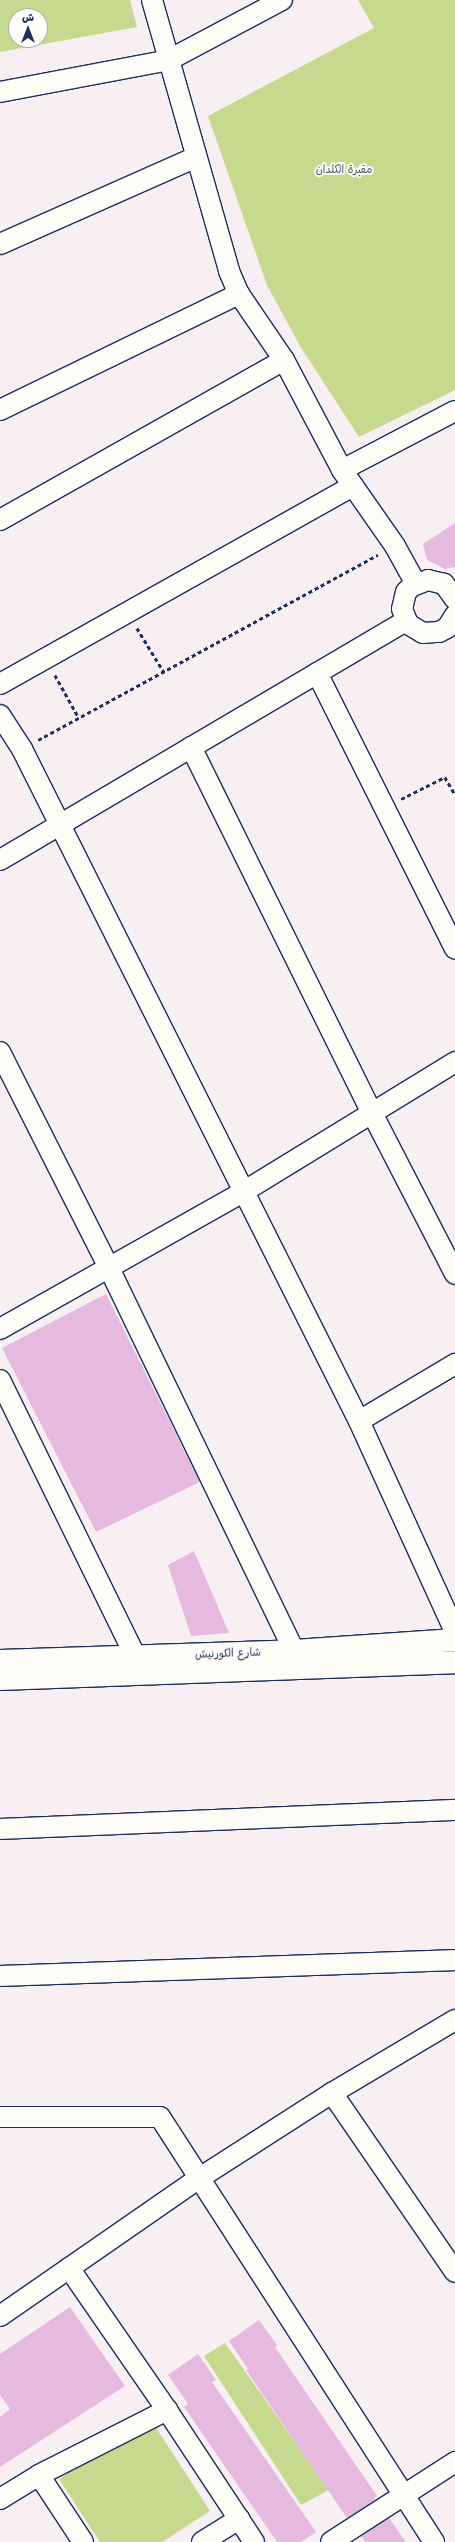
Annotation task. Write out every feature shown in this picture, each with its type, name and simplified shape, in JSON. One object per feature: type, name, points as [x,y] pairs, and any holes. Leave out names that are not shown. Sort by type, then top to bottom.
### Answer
[{"type":"street","points":[[152,0],[229,271],[239,294],[284,360],[347,478],[395,546],[416,584]]},
{"type":"street","points":[[0,92],[169,60],[282,0]]},
{"type":"street","points":[[0,244],[196,157]]},
{"type":"street","points":[[0,410],[239,294]]},
{"type":"street","points":[[0,520],[284,360]]},
{"type":"street","points":[[0,684],[127,613],[455,411]]},
{"type":"street","points":[[452,628],[439,632],[423,633],[415,630],[406,621],[402,609],[406,592],[416,584],[428,580],[444,584],[454,595]]},
{"type":"street","points":[[0,860],[59,823],[406,621]]},
{"type":"street","points":[[316,673],[455,948]]},
{"type":"street","points":[[0,715],[22,749],[359,1422],[455,1632]]},
{"type":"street","points":[[191,747],[372,1113],[455,1274]]},
{"type":"street","points":[[0,1052],[109,1268],[294,1651]]},
{"type":"street","points":[[0,1329],[243,1192],[455,1062]]},
{"type":"street","points":[[359,1422],[455,1364]]},
{"type":"street","points":[[0,1380],[136,1657]]},
{"type":"street","name":"شارع الكورنيش","points":[[0,1661],[294,1651],[455,1640]]},
{"type":"street","name":"شارع الكورنيش","points":[[0,1679],[455,1662]]},
{"type":"street","points":[[0,1829],[455,1810]]},
{"type":"street","points":[[0,1976],[455,1960]]},
{"type":"street","points":[[0,2316],[198,2179],[332,2093],[455,2020]]},
{"type":"street","points":[[332,2093],[455,2272]]},
{"type":"street","points":[[0,2117],[160,2117],[198,2179],[402,2496],[434,2542]]},
{"type":"street","points":[[69,2268],[167,2410],[254,2542]]},
{"type":"street","points":[[0,2498],[39,2475],[167,2410]]},
{"type":"street","points":[[331,2542],[455,2462]]},
{"type":"street","points":[[39,2475],[82,2542]]},
{"type":"street","points":[[202,2542],[239,2519]]},
{"type":"path","points":[[22,749],[395,546]]},
{"type":"path","points":[[127,613],[164,672]]},
{"type":"path","points":[[45,659],[79,718]]},
{"type":"path","points":[[384,808],[445,777],[455,794]]},
{"type":"green space","points":[[0,0],[130,0],[137,27],[48,43],[48,8],[8,8],[8,48],[22,48],[0,52]]},
{"type":"green space","name":"مقبرة الكلدان","points":[[358,0],[455,0],[455,390],[359,437],[300,346],[267,285],[208,116],[374,28]]},
{"type":"green space","points":[[225,2343],[329,2490],[301,2505],[204,2356]]},
{"type":"green space","points":[[151,2420],[210,2511],[162,2542],[100,2542],[59,2479]]},
{"type":"building","points":[[455,523],[455,567],[445,569],[427,560],[423,544]]},
{"type":"building","points":[[106,1294],[200,1482],[96,1532],[2,1348]]},
{"type":"building","points":[[194,1551],[229,1633],[191,1636],[168,1565]]},
{"type":"building","points":[[70,2307],[125,2386],[0,2467],[0,2417],[10,2409],[0,2395],[0,2354]]},
{"type":"building","points":[[259,2320],[277,2345],[275,2347],[377,2496],[374,2498],[375,2500],[347,2518],[246,2370],[248,2369],[229,2341]]},
{"type":"building","points":[[198,2354],[216,2380],[212,2382],[316,2532],[301,2542],[277,2542],[184,2407],[188,2404],[168,2375]]},
{"type":"building","points":[[389,2518],[406,2542],[365,2542],[361,2536]]}]
